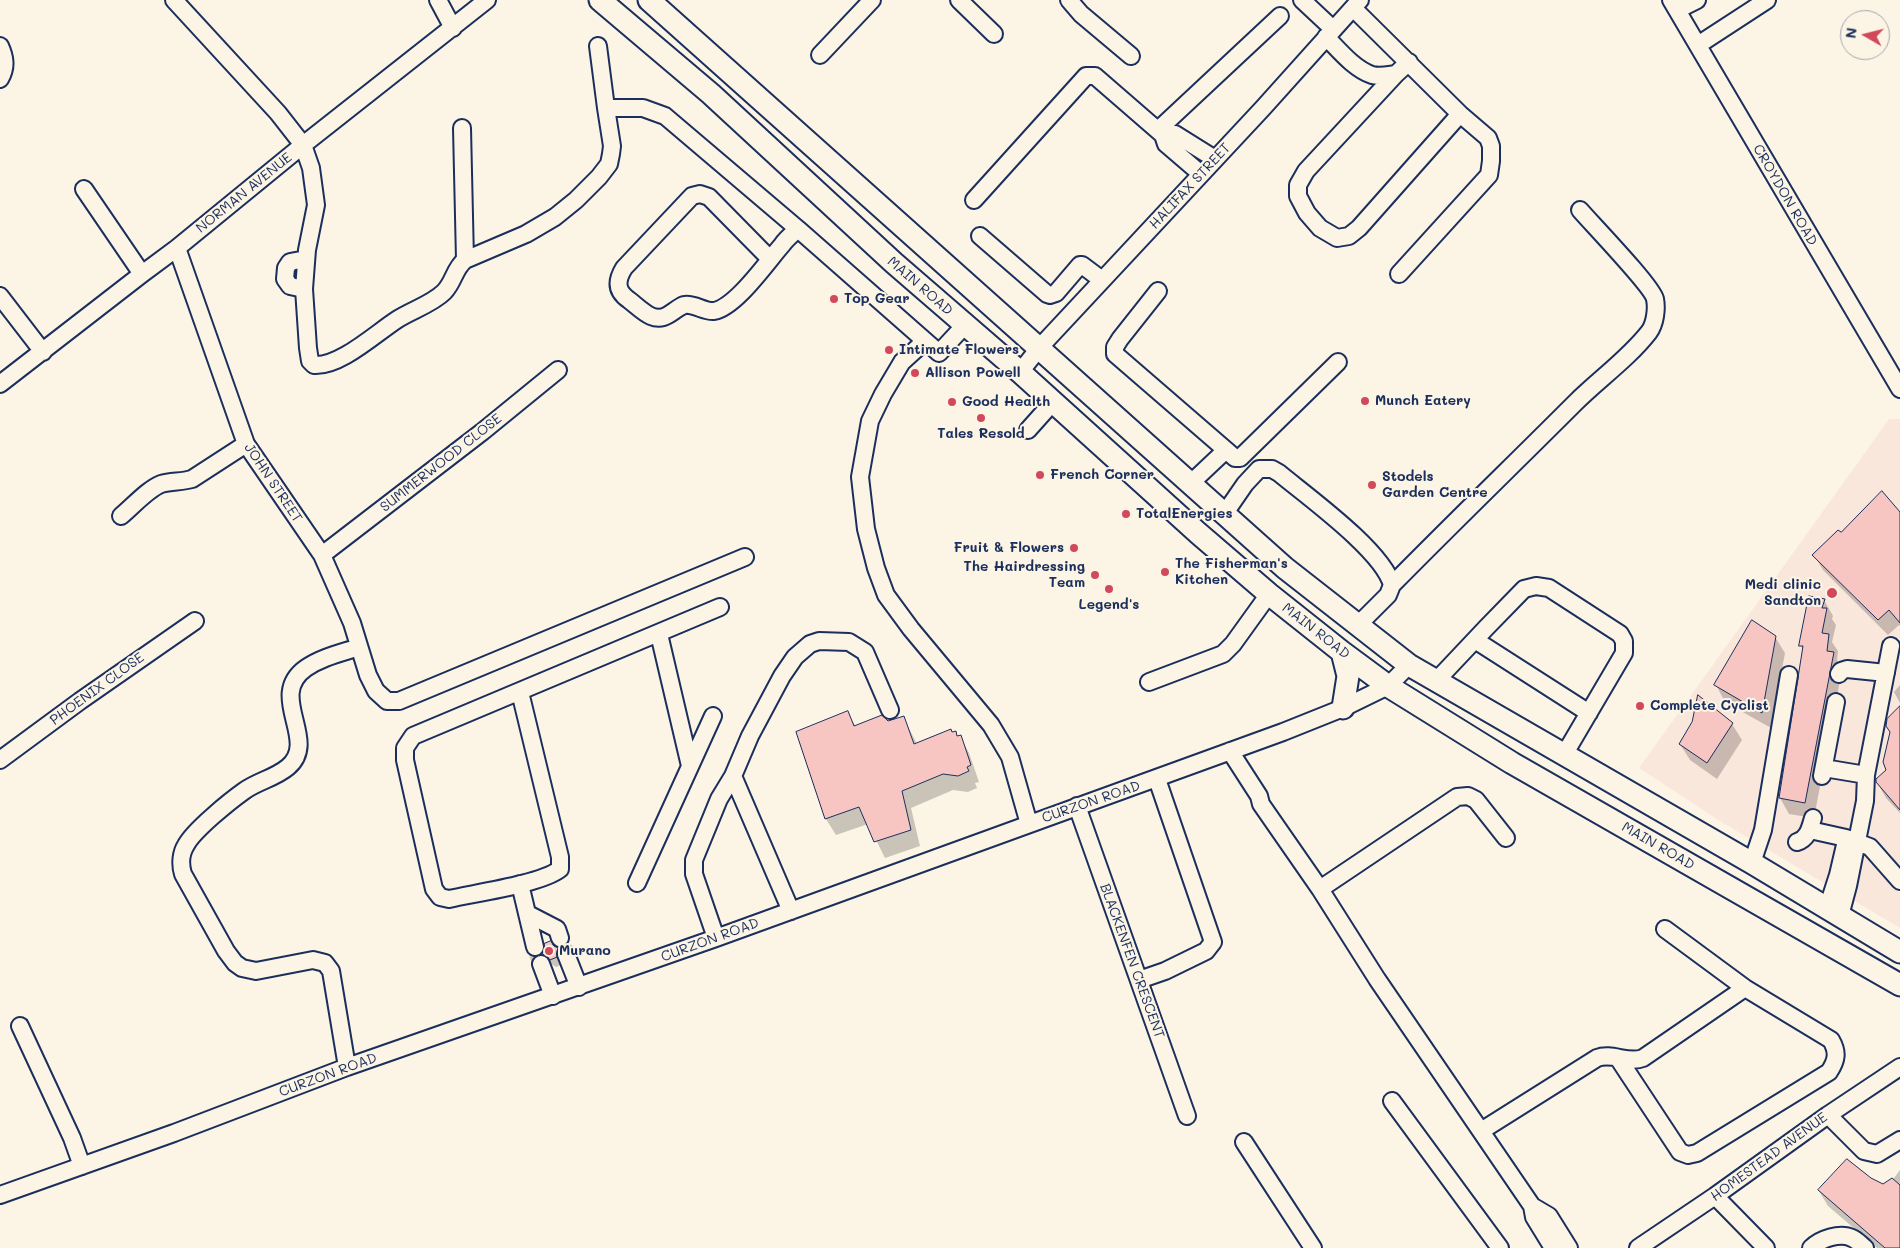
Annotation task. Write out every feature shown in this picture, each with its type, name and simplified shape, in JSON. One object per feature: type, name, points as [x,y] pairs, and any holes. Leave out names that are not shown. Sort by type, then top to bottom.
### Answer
[{"type":"main road","name":"MAIN ROAD","points":[[600,0],[711,94],[894,263],[1020,372],[1198,534],[1342,652],[1388,686],[1512,763],[1900,985]]},
{"type":"main road","points":[[649,0],[1040,347],[1285,568],[1409,665],[1752,862],[1900,952]]},
{"type":"main road","points":[[1342,652],[1348,676],[1343,708]]},
{"type":"street","points":[[174,0],[278,113],[303,145],[311,168],[316,205],[306,259],[304,289],[309,356],[311,363],[317,365],[353,351],[396,320],[442,294],[449,286],[457,266],[465,260],[526,234],[555,217],[576,200],[599,176],[608,164],[612,154],[612,146],[598,46]]},
{"type":"street","points":[[438,0],[453,28]]},
{"type":"street","name":"NORMAN AVENUE","points":[[0,384],[177,248],[303,145],[487,0]]},
{"type":"street","points":[[820,55],[872,0]]},
{"type":"street","points":[[959,0],[994,34]]},
{"type":"street","points":[[1069,0],[1082,14],[1130,56]]},
{"type":"street","points":[[1302,0],[1362,70],[1372,75],[1396,74]]},
{"type":"street","points":[[1674,5],[1697,0]]},
{"type":"street","points":[[1698,45],[1749,6],[1767,0]]},
{"type":"street","points":[[1357,4],[1409,62],[1460,114],[1488,138],[1490,146],[1489,174],[1399,274]]},
{"type":"street","name":"HALIFAX STREET","points":[[1020,372],[1040,347],[1357,4]]},
{"type":"street","name":"CROYDON ROAD","points":[[1674,5],[1900,389]]},
{"type":"street","points":[[1161,132],[1280,16]]},
{"type":"street","points":[[0,46],[5,64],[0,79]]},
{"type":"street","points":[[1409,62],[1306,171],[1298,184],[1298,196],[1306,213],[1320,228],[1337,238],[1349,236],[1359,228],[1460,114]]},
{"type":"street","points":[[974,200],[1086,76],[1094,76],[1161,132],[1166,144],[1201,174]]},
{"type":"street","points":[[606,108],[643,108],[665,116],[798,229],[924,342],[939,353],[965,325]]},
{"type":"street","points":[[462,128],[465,260]]},
{"type":"street","points":[[1161,132],[1174,134],[1215,159]]},
{"type":"street","points":[[84,190],[142,274]]},
{"type":"street","points":[[770,259],[709,197],[700,194],[692,196],[624,268],[618,285],[624,297],[655,318],[662,319],[684,305],[713,311],[726,305],[744,290],[798,229]]},
{"type":"street","points":[[1358,625],[1388,595],[1392,585],[1458,518],[1587,391],[1632,351],[1650,330],[1656,313],[1655,298],[1641,279],[1580,210]]},
{"type":"street","points":[[980,236],[1046,294],[1056,293],[1080,265],[1102,280]]},
{"type":"street","name":"JOHN STREET","points":[[177,248],[246,444],[322,555],[352,623],[368,675],[376,691],[387,702],[393,702],[745,557]]},
{"type":"street","points":[[1158,291],[1120,339],[1115,347],[1115,354],[1235,458],[1240,458],[1338,362]]},
{"type":"street","points":[[0,296],[43,352]]},
{"type":"street","points":[[924,342],[902,362],[882,394],[870,422],[860,477],[866,529],[878,576],[886,595],[911,629],[991,725],[1010,757],[1029,824]]},
{"type":"street","name":"SUMMERWOOD CLOSE","points":[[322,555],[482,432],[558,370]]},
{"type":"street","points":[[1028,430],[1053,402]]},
{"type":"street","points":[[121,516],[155,488],[162,484],[192,479],[246,444]]},
{"type":"street","points":[[1191,483],[1226,450]]},
{"type":"street","points":[[1225,513],[1245,484],[1259,468],[1272,469],[1348,529],[1386,570],[1392,585]]},
{"type":"street","points":[[1436,681],[1524,589],[1536,586],[1550,588],[1620,634],[1624,641],[1624,653],[1564,755]]},
{"type":"street","points":[[1149,682],[1223,654],[1233,644],[1269,594]]},
{"type":"street","points":[[520,692],[560,857],[560,869],[554,874],[520,884],[449,899],[440,897],[434,889],[404,753],[413,736],[720,607]]},
{"type":"street","name":"PHOENIX CLOSE","points":[[0,760],[195,620]]},
{"type":"street","points":[[659,634],[690,766]]},
{"type":"street","points":[[1476,640],[1589,713]]},
{"type":"street","points":[[716,938],[694,874],[694,860],[719,799],[733,776],[750,736],[782,676],[795,657],[810,644],[819,641],[849,642],[859,647],[865,652],[890,710]]},
{"type":"street","points":[[1834,912],[1838,875],[1865,801],[1866,778],[1891,646]]},
{"type":"street","points":[[347,1067],[333,983],[328,966],[320,961],[313,960],[256,971],[248,970],[235,963],[226,951],[183,874],[182,861],[183,850],[187,842],[218,812],[246,790],[275,776],[294,761],[298,755],[299,744],[290,694],[294,680],[306,668],[319,661],[359,647]]},
{"type":"street","name":"CURZON ROAD","points":[[0,1195],[347,1067],[791,912],[1077,806],[1157,779],[1343,708],[1388,686],[1409,665]]},
{"type":"street","points":[[1839,674],[1844,669],[1886,673]]},
{"type":"street","points":[[1752,862],[1767,832],[1789,675]]},
{"type":"street","points":[[1836,702],[1823,772],[1866,778]]},
{"type":"street","points":[[637,883],[713,716]]},
{"type":"street","points":[[1226,752],[1252,801],[1261,804],[1320,889],[1377,979],[1532,1206],[1534,1217],[1553,1248]]},
{"type":"street","points":[[733,776],[791,912]]},
{"type":"street","points":[[1139,980],[1165,971],[1206,951],[1213,942],[1157,779]]},
{"type":"street","points":[[1320,889],[1457,798],[1468,796],[1476,800],[1506,838]]},
{"type":"street","name":"BLACKENFEN CRESCENT","points":[[1077,806],[1187,1116]]},
{"type":"street","points":[[1797,842],[1804,839],[1812,824],[1870,847],[1900,881]]},
{"type":"street","points":[[520,884],[535,947]]},
{"type":"street","points":[[528,914],[557,929],[560,938]]},
{"type":"street","points":[[1618,1058],[1680,1152],[1688,1155],[1697,1153],[1829,1072],[1836,1063],[1836,1050],[1830,1040],[1746,988],[1665,929]]},
{"type":"street","points":[[566,954],[579,987]]},
{"type":"street","points":[[541,964],[553,996]]},
{"type":"street","points":[[1481,1131],[1597,1058],[1605,1056],[1639,1060],[1643,1058],[1746,988]]},
{"type":"street","points":[[20,1026],[72,1138],[82,1166]]},
{"type":"street","name":"HOMESTEAD AVENUE","points":[[1638,1248],[1900,1067]]},
{"type":"street","points":[[1392,1101],[1500,1248]]},
{"type":"street","points":[[1828,1115],[1864,1151],[1878,1154],[1900,1140]]},
{"type":"street","points":[[1244,1142],[1313,1248]]},
{"type":"street","points":[[1715,1196],[1766,1248]]},
{"type":"street","points":[[1532,1206],[1549,1216],[1569,1248]]},
{"type":"street","points":[[1811,1248],[1831,1237],[1844,1236],[1852,1237],[1865,1248]]},
{"type":"shaded area","name":"Medi clinic Sandton","points":[[1889,419],[1900,419],[1900,928],[1723,823],[1639,768]]},
{"type":"building","points":[[1882,491],[1900,512],[1900,623],[1889,610],[1878,620],[1812,555],[1838,530],[1841,532]]},
{"type":"building","points":[[1809,596],[1825,599],[1822,608],[1827,608],[1822,633],[1829,634],[1827,651],[1834,652],[1805,803],[1779,798],[1803,646],[1799,646]]},
{"type":"building","points":[[1752,620],[1776,636],[1762,713],[1714,685]]},
{"type":"building","points":[[1698,695],[1733,723],[1707,763],[1679,744],[1692,722]]},
{"type":"building","points":[[1900,706],[1900,810],[1876,782],[1876,779],[1886,770],[1883,762],[1890,732],[1886,726],[1887,719]]},
{"type":"building","points":[[848,711],[854,726],[882,715],[888,721],[904,716],[914,744],[951,729],[952,732],[956,731],[957,736],[961,735],[971,765],[967,767],[969,771],[958,776],[943,774],[902,791],[911,830],[874,842],[859,807],[825,819],[796,732]]},
{"type":"building","points":[[551,941],[558,948],[557,957],[550,960],[542,954],[545,949],[544,944]]},
{"type":"building","points":[[1847,1159],[1871,1178],[1883,1184],[1892,1178],[1900,1185],[1900,1248],[1885,1248],[1818,1190]]},
{"type":"place","name":"Top Gear","points":[[834,299]]},
{"type":"place","name":"Intimate Flowers","points":[[889,350]]},
{"type":"place","name":"Allison Powell","points":[[915,373]]},
{"type":"place","name":"Munch Eatery","points":[[1365,401]]},
{"type":"place","name":"Good Health","points":[[952,402]]},
{"type":"place","name":"Tales Resold","points":[[981,418]]},
{"type":"place","name":"French Corner","points":[[1040,475]]},
{"type":"place","name":"Stodels Garden Centre","points":[[1372,485]]},
{"type":"place","name":"TotalEnergies","points":[[1126,514]]},
{"type":"place","name":"Fruit & Flowers","points":[[1074,548]]},
{"type":"place","name":"The Fisherman's Kitchen","points":[[1165,572]]},
{"type":"place","name":"The Hairdressing Team","points":[[1095,575]]},
{"type":"place","name":"Legend's","points":[[1109,589]]},
{"type":"place","name":"Medi clinic Sandton","points":[[1832,593]]},
{"type":"place","name":"Complete Cyclist","points":[[1640,706]]},
{"type":"place","name":"Murano","points":[[549,951]]}]
